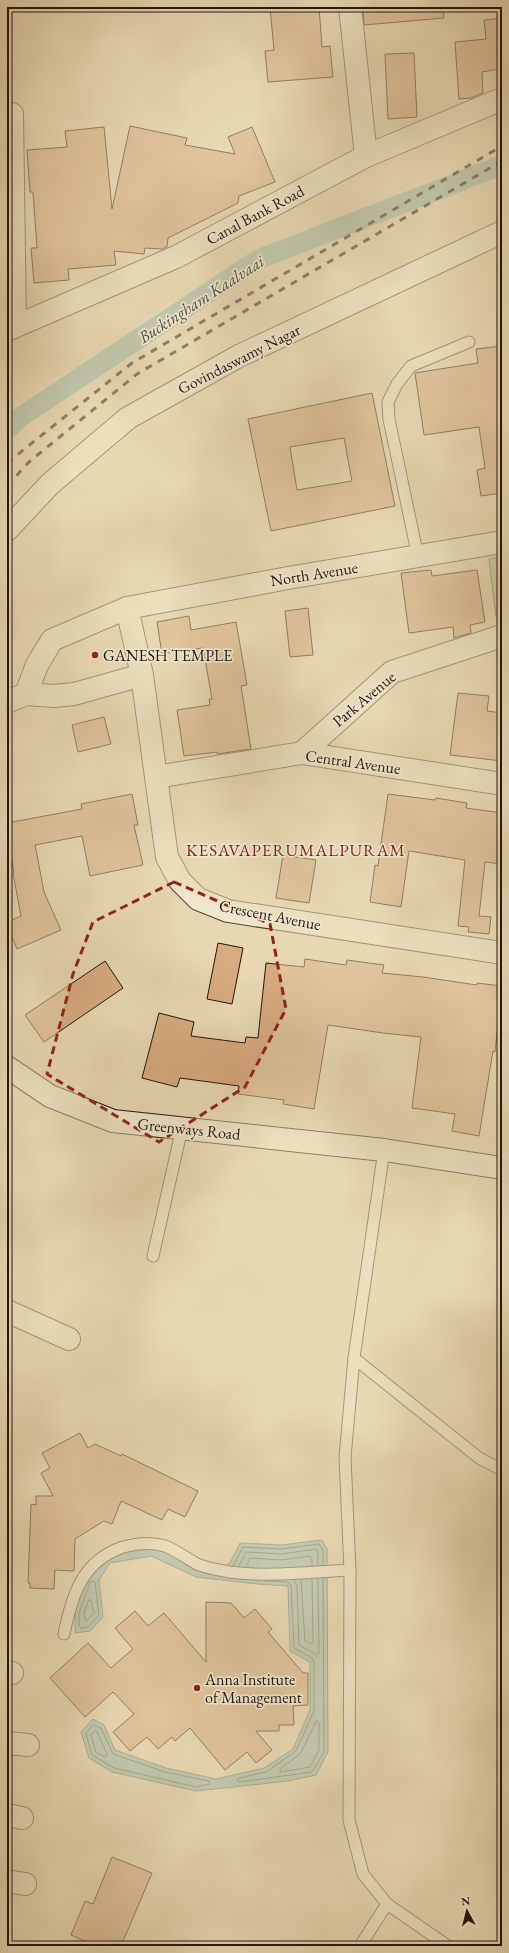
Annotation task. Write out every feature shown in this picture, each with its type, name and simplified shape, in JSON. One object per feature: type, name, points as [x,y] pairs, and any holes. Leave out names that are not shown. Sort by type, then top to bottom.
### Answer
[{"type":"street","points":[[350,7],[366,156]]},
{"type":"street","name":"Canal Bank Road","points":[[11,328],[176,256],[366,156],[502,99]]},
{"type":"street","points":[[11,328],[12,114]]},
{"type":"street","name":"Govindaswamy Nagar","points":[[7,530],[50,484],[128,418],[239,356],[502,232]]},
{"type":"street","name":"North Avenue","points":[[17,698],[52,640],[127,608],[288,578],[502,542]]},
{"type":"street","name":"Crescent Avenue","points":[[127,608],[142,675],[167,857],[180,881],[198,899],[228,911],[502,954]]},
{"type":"street","name":"Park Avenue","points":[[302,753],[392,672],[502,636]]},
{"type":"street","points":[[17,698],[74,694],[142,675]]},
{"type":"street","name":"Central Avenue","points":[[156,777],[302,753],[502,784]]},
{"type":"street","name":"Greenways Road","points":[[7,1067],[50,1096],[113,1120],[384,1150],[502,1168]]},
{"type":"street","points":[[7,1311],[69,1339]]},
{"type":"lane","points":[[418,557],[389,419],[388,402],[397,384],[411,366],[468,342]]},
{"type":"lane","points":[[153,1256],[182,1128]]},
{"type":"lane","points":[[384,1150],[354,1358],[345,1457],[350,1570],[349,1820],[363,1874],[387,1904],[448,1946]]},
{"type":"lane","points":[[354,1358],[478,1458],[502,1470]]},
{"type":"lane","points":[[64,1634],[69,1608],[82,1578],[98,1560],[114,1550],[133,1544],[156,1543],[167,1546],[198,1564],[229,1572],[282,1576],[350,1570]]},
{"type":"lane","points":[[360,1946],[387,1904]]},
{"type":"highlighted area","points":[[174,882],[270,924],[286,1009],[245,1087],[159,1142],[47,1074],[73,974],[93,922]]},
{"type":"green space","points":[[502,557],[502,616],[496,617],[489,559]]},
{"type":"water","points":[[322,1540],[327,1549],[328,1752],[316,1775],[288,1781],[196,1791],[112,1772],[89,1758],[81,1732],[93,1719],[104,1725],[115,1750],[166,1768],[216,1779],[264,1768],[293,1749],[310,1710],[310,1662],[290,1651],[288,1586],[196,1577],[151,1556],[110,1563],[99,1580],[103,1617],[90,1631],[75,1633],[75,1612],[82,1590],[95,1564],[117,1552],[142,1548],[168,1551],[213,1574],[230,1563],[240,1543],[281,1545]]},
{"type":"building","points":[[270,7],[319,7],[322,47],[330,46],[333,77],[268,82],[265,51],[274,50]]},
{"type":"building","points":[[363,7],[443,7],[444,18],[364,25]]},
{"type":"building","points":[[502,18],[500,69],[482,72],[483,93],[471,98],[459,99],[455,42],[486,39],[484,20]]},
{"type":"building","points":[[414,53],[417,117],[388,119],[385,54]]},
{"type":"building","points":[[130,126],[187,138],[185,145],[235,154],[228,137],[252,127],[275,182],[239,196],[238,203],[168,238],[167,247],[162,249],[145,248],[144,254],[114,251],[116,265],[68,269],[69,280],[34,283],[31,248],[37,248],[33,192],[30,192],[27,150],[67,147],[65,131],[104,127],[112,209]]},
{"type":"building","points":[[502,346],[502,493],[481,496],[477,470],[485,468],[479,427],[424,435],[415,373],[478,363],[476,349]]},
{"type":"building","points":[[372,393],[395,506],[271,531],[248,419]],"holes":[[[344,438],[352,481],[297,490],[290,447]]]},
{"type":"building","points":[[431,570],[432,576],[477,570],[485,622],[470,625],[471,633],[454,638],[453,627],[409,633],[401,573]]},
{"type":"building","points":[[308,608],[313,655],[290,657],[285,611]]},
{"type":"building","points":[[189,616],[191,630],[236,622],[247,685],[241,686],[251,749],[217,754],[217,752],[184,756],[177,710],[210,705],[209,699],[212,699],[203,648],[162,654],[157,622]]},
{"type":"building","points":[[458,693],[489,696],[487,711],[502,713],[502,761],[450,755]]},
{"type":"building","points":[[104,717],[111,744],[78,752],[72,725]]},
{"type":"building","points":[[132,794],[138,825],[134,825],[143,865],[90,876],[82,836],[35,845],[44,892],[61,930],[17,949],[7,925],[7,922],[21,916],[7,834],[7,823],[82,809],[81,804]]},
{"type":"building","points":[[388,794],[435,800],[436,798],[467,803],[466,808],[502,813],[501,864],[485,862],[479,916],[491,917],[489,934],[468,932],[469,927],[458,926],[465,860],[409,851],[401,907],[370,902],[375,865],[378,866]]},
{"type":"building","points":[[283,855],[316,860],[309,903],[276,898]]},
{"type":"building","points":[[218,943],[243,948],[232,1004],[207,999]]},
{"type":"building","points":[[305,959],[346,965],[347,960],[384,965],[382,973],[477,985],[477,983],[502,986],[495,1052],[493,1051],[479,1136],[452,1131],[455,1114],[412,1108],[421,1037],[328,1025],[314,1109],[283,1104],[284,1100],[238,1094],[239,1086],[180,1078],[177,1087],[142,1078],[159,1013],[194,1022],[191,1036],[245,1043],[246,1037],[258,1038],[266,963],[304,967]]},
{"type":"building","points":[[105,961],[123,988],[44,1042],[25,1015]]},
{"type":"building","points":[[80,1433],[88,1448],[95,1444],[121,1456],[122,1454],[198,1491],[185,1517],[168,1509],[162,1520],[121,1501],[112,1524],[104,1521],[75,1539],[74,1571],[55,1570],[54,1589],[30,1588],[30,1583],[28,1583],[31,1504],[36,1505],[36,1496],[53,1496],[41,1473],[50,1468],[42,1453]]},
{"type":"building","points":[[206,1602],[231,1603],[244,1618],[255,1609],[272,1629],[268,1632],[303,1673],[308,1673],[308,1705],[293,1706],[294,1725],[279,1725],[279,1731],[256,1731],[272,1750],[256,1763],[247,1752],[225,1770],[190,1728],[175,1741],[172,1737],[158,1749],[147,1737],[130,1751],[113,1732],[134,1714],[113,1692],[85,1717],[50,1678],[88,1643],[111,1668],[133,1649],[115,1628],[135,1611],[148,1626],[164,1613],[206,1662]]},
{"type":"building","points":[[112,1857],[152,1873],[121,1946],[96,1946],[71,1935],[85,1901],[93,1904]]},
{"type":"waterway","name":"Buckingham Kaalvaai","points":[[7,430],[19,418],[259,259],[502,165]]},
{"type":"railway","points":[[7,463],[132,363],[502,146]]},
{"type":"railway","points":[[7,486],[29,462],[137,374],[502,161]]},
{"type":"place","name":"GANESH TEMPLE","points":[[95,655]]},
{"type":"place","name":"Anna Institute of Management","points":[[197,1688]]},
{"type":"district","name":"KESAVAPERUMALPURAM","points":[[296,850]]}]
